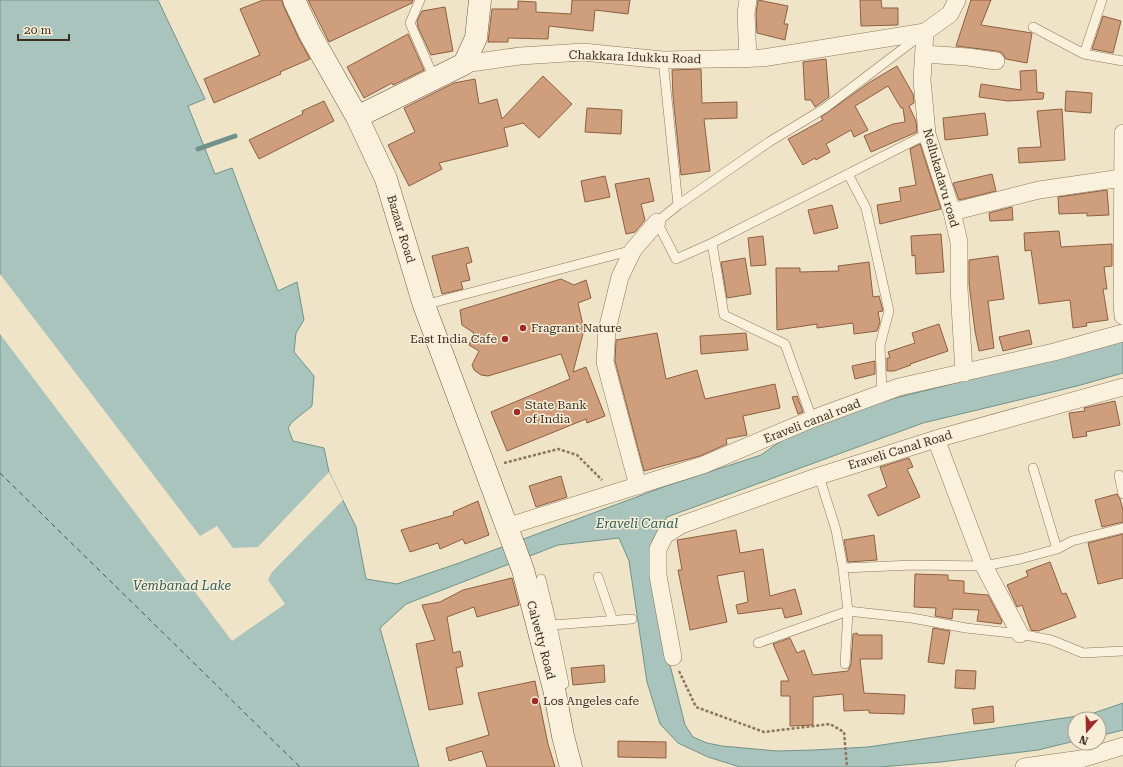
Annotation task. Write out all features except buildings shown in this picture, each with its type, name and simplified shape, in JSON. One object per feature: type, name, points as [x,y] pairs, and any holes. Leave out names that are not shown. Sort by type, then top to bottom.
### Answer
[{"type":"street","name":"Bazaar Road","points":[[294,0],[310,34],[356,117],[386,179],[424,305],[508,533]]},
{"type":"street","points":[[356,117],[464,64],[476,38],[480,0]]},
{"type":"street","points":[[748,0],[746,14],[748,59]]},
{"type":"street","name":"Chakkara Idukku Road","points":[[464,64],[520,56],[583,52],[663,60],[762,58],[925,32],[950,14],[957,0]]},
{"type":"street","name":"Nellukadavu road","points":[[925,32],[922,80],[927,134],[952,212],[959,242],[959,288],[964,373]]},
{"type":"street","points":[[924,54],[968,57],[996,61]]},
{"type":"street","points":[[1122,309],[1123,133]]},
{"type":"street","points":[[952,212],[1039,190],[1122,178]]},
{"type":"street","points":[[638,486],[605,362],[607,330],[620,277],[634,250],[657,222]]},
{"type":"street","name":"Eraveli canal road","points":[[508,533],[615,493],[703,465],[812,419],[899,387],[964,373],[1123,333]]},
{"type":"street","name":"Eraveli Canal Road","points":[[673,657],[658,576],[658,549],[665,535],[680,525],[819,476],[936,439],[1123,387]]},
{"type":"street","points":[[936,439],[984,566],[1020,634]]},
{"type":"street","name":"Calvetty Road","points":[[508,533],[532,574],[562,736],[571,767]]},
{"type":"street","points":[[1024,767],[1082,763],[1123,746]]},
{"type":"lane","points":[[420,0],[410,23],[434,78]]},
{"type":"lane","points":[[1084,54],[1102,0]]},
{"type":"lane","points":[[1032,27],[1084,54],[1123,61]]},
{"type":"lane","points":[[925,32],[825,108],[769,142],[678,205],[657,222],[676,259],[712,243],[927,134]]},
{"type":"lane","points":[[663,60],[678,205]]},
{"type":"lane","points":[[848,174],[866,208],[889,311],[880,345],[882,393]]},
{"type":"lane","points":[[712,243],[724,315],[785,344],[812,419]]},
{"type":"lane","points":[[424,305],[634,250]]},
{"type":"lane","points":[[1033,468],[1057,549]]},
{"type":"lane","points":[[1119,475],[1123,494]]},
{"type":"lane","points":[[819,476],[836,530],[843,568],[848,611],[845,664]]},
{"type":"lane","points":[[843,568],[913,565],[984,566],[1020,559],[1057,549],[1072,541],[1123,528]]},
{"type":"lane","points":[[532,574],[552,625],[564,684]]},
{"type":"lane","points":[[598,577],[613,621]]},
{"type":"lane","points":[[758,642],[848,611],[912,618],[966,628],[1020,634],[1050,640],[1083,653],[1123,651]]},
{"type":"lane","points":[[552,625],[632,619]]},
{"type":"path","points":[[485,468],[558,449],[577,454],[615,493]]},
{"type":"path","points":[[673,657],[696,707],[764,732],[830,724],[844,732],[847,767]]},
{"type":"water","name":"Vembanad Lake","points":[[0,0],[158,0],[205,99],[188,106],[215,174],[232,168],[278,291],[297,282],[304,320],[296,333],[294,352],[314,376],[312,406],[292,422],[288,428],[293,441],[324,448],[329,472],[356,527],[366,579],[397,584],[459,563],[666,486],[761,455],[812,419],[1123,341],[1123,373],[1077,386],[923,423],[667,517],[653,539],[654,589],[660,632],[685,725],[693,737],[707,743],[722,746],[777,751],[814,750],[868,747],[1067,718],[1067,743],[1038,750],[941,762],[879,767],[740,767],[708,757],[678,743],[660,724],[647,682],[629,561],[619,538],[558,545],[406,604],[380,628],[419,767],[0,767]]},
{"type":"water","name":"Vembanad Lake","points":[[1123,703],[1123,730],[1107,734],[1107,711],[1100,711]]},
{"type":"pier","points":[[0,274],[200,536],[217,526],[233,548],[258,547],[329,472],[343,500],[272,572],[268,580],[285,604],[232,641],[0,334]]},
{"type":"waterway","points":[[198,149],[235,136]]},
{"type":"ferry route","points":[[0,473],[300,767]]},
{"type":"place","name":"Fragrant Nature","points":[[523,328]]},
{"type":"place","name":"East India Cafe","points":[[505,339]]},
{"type":"place","name":"State Bank of India","points":[[517,412]]},
{"type":"place","name":"Los Angeles cafe","points":[[535,701]]},
{"type":"water label","name":"Eraveli Canal","points":[[637,523]]}]
